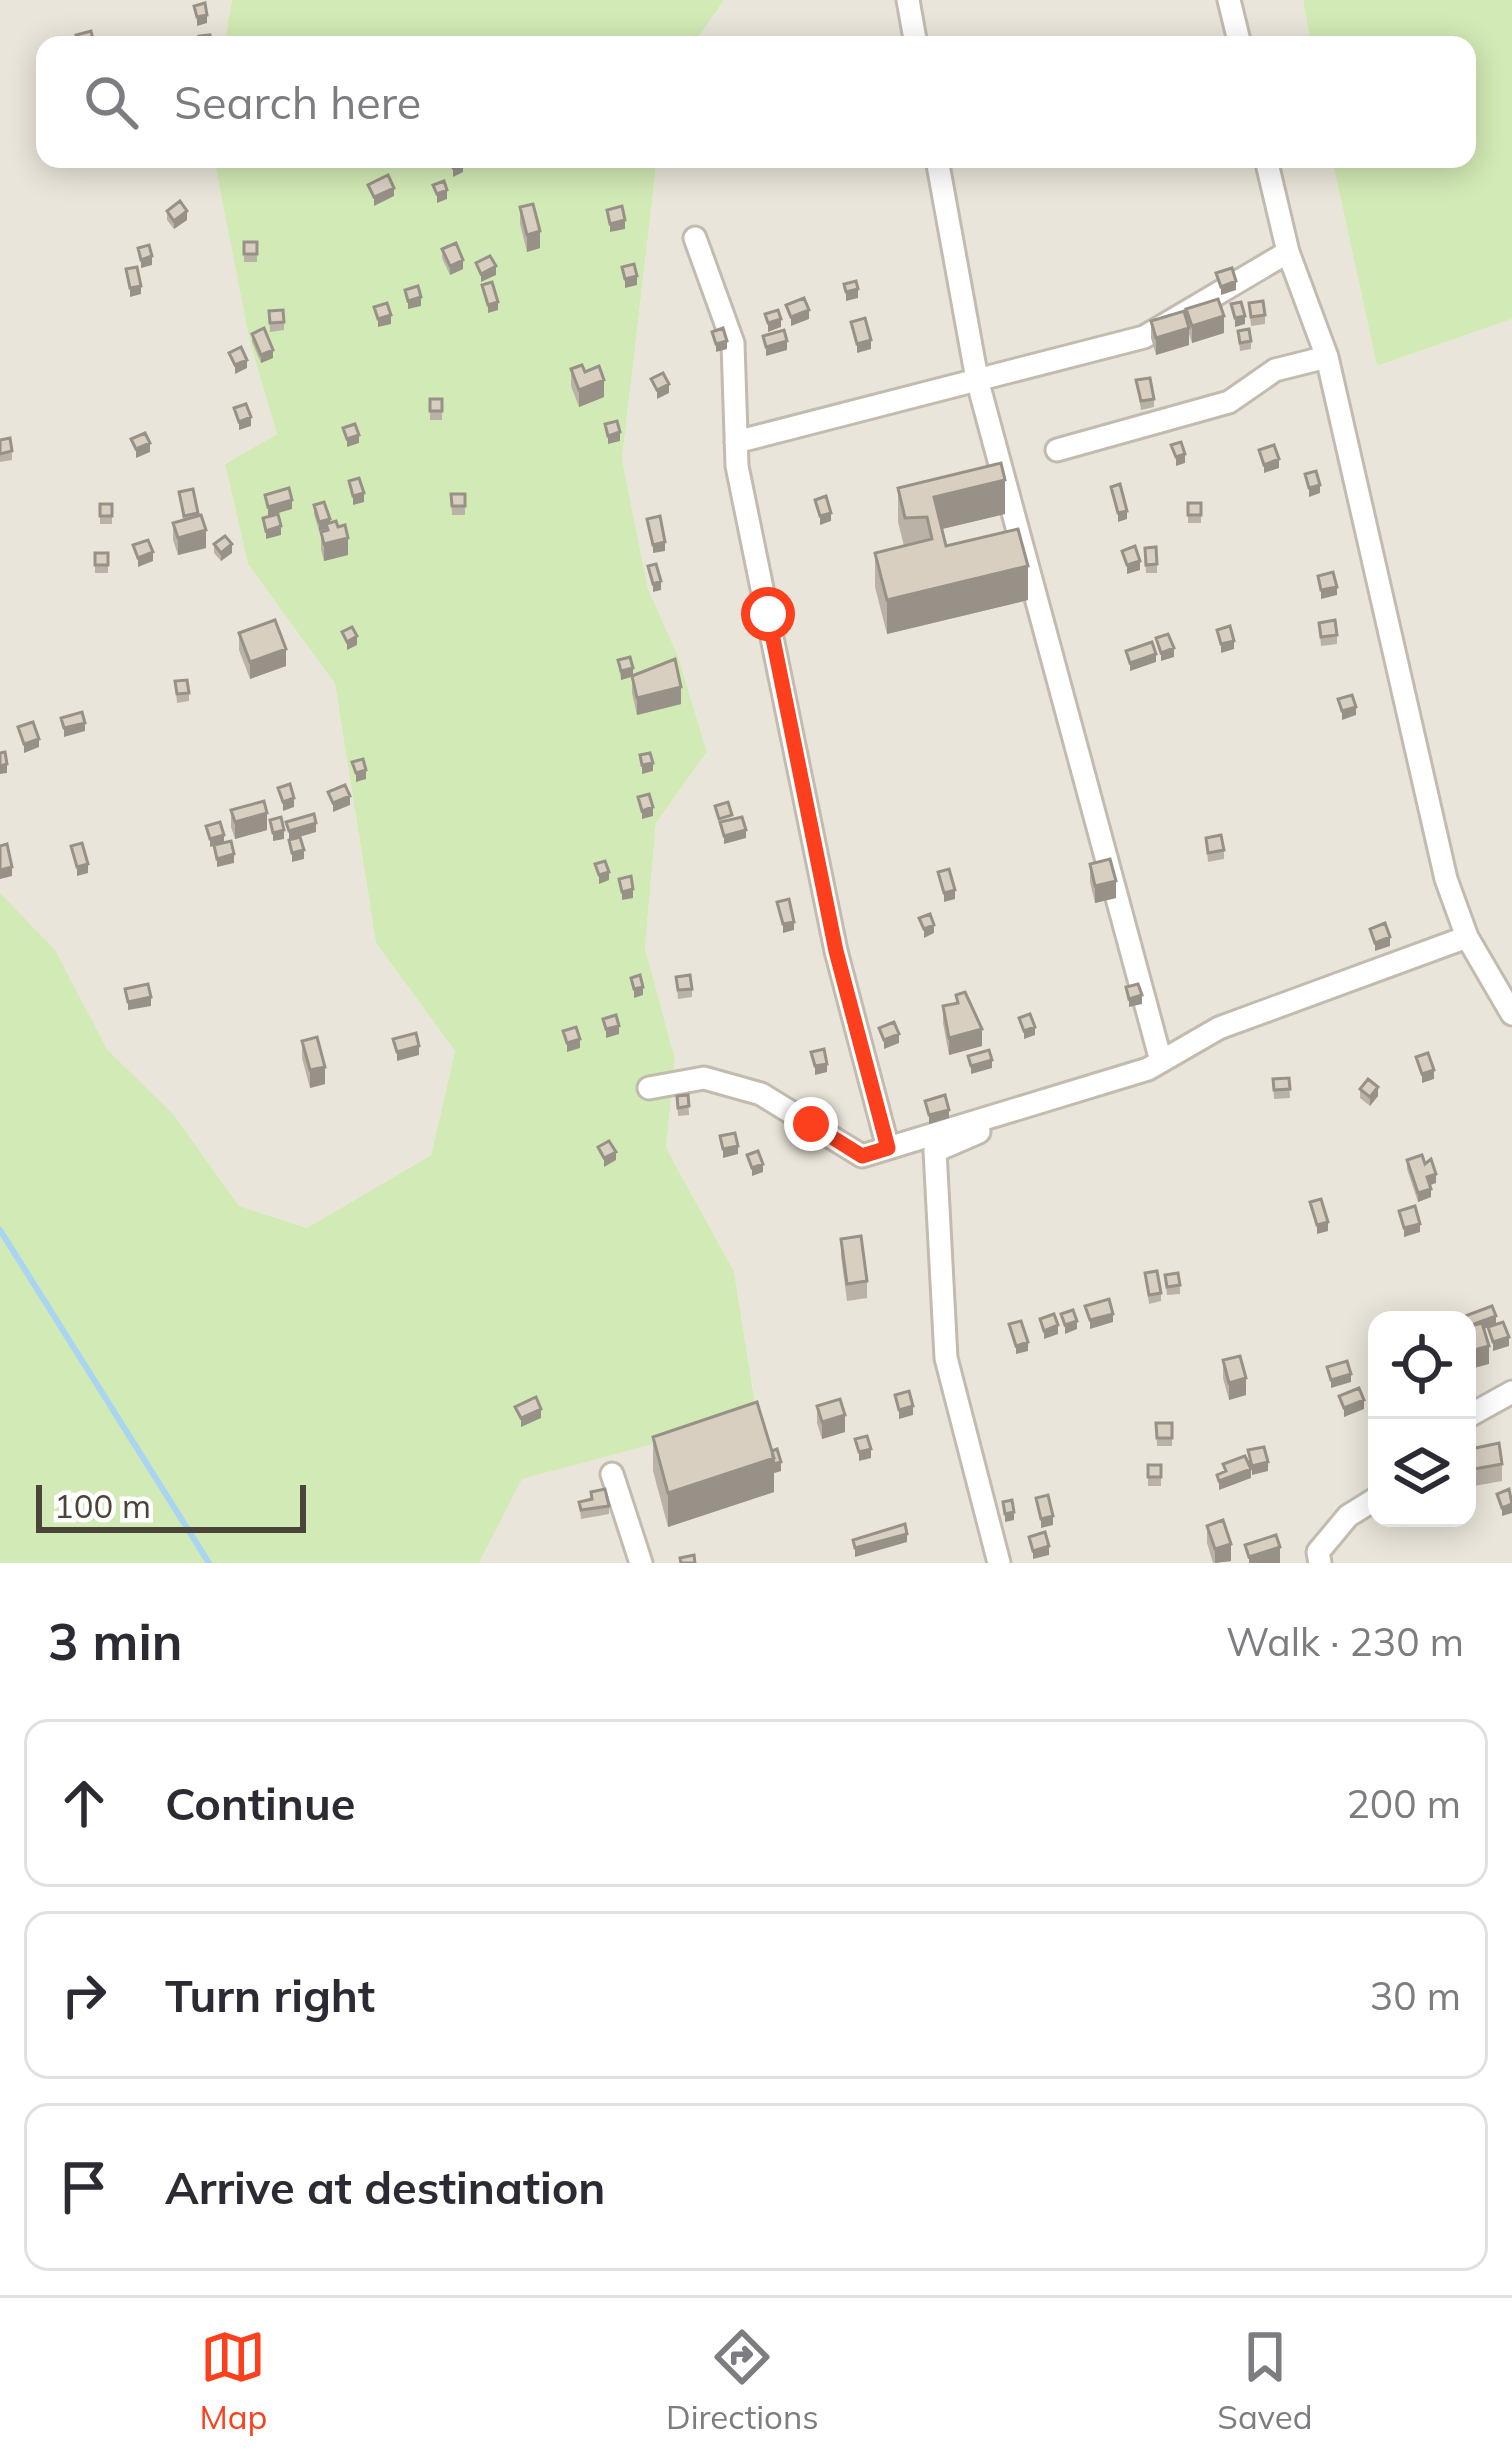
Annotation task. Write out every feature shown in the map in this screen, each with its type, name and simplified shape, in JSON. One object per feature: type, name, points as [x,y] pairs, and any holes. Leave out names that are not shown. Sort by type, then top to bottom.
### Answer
[{"type":"street","points":[[908,0],[914,36]]},
{"type":"street","points":[[1229,0],[1238,36]]},
{"type":"street","points":[[939,168],[977,380],[1161,1061]]},
{"type":"street","points":[[1268,168],[1288,252],[1328,357],[1441,857],[1467,937],[1512,1014]]},
{"type":"street","points":[[694,238],[734,343],[736,442],[836,951],[888,1148]]},
{"type":"street","points":[[736,442],[1144,337],[1288,252]]},
{"type":"street","points":[[1057,450],[1228,402],[1276,370],[1328,357]]},
{"type":"street","points":[[649,1088],[704,1078],[761,1094],[862,1156],[1161,1061],[1220,1028],[1467,937]]},
{"type":"street","points":[[999,1563],[946,1358],[934,1151],[1196,1039]]},
{"type":"street","points":[[1476,1412],[1512,1392]]},
{"type":"street","points":[[612,1474],[641,1563]]},
{"type":"street","points":[[1320,1563],[1318,1552],[1348,1516],[1368,1504]]},
{"type":"shaded area","points":[[0,0],[232,0],[226,36],[36,36],[36,168],[216,168],[250,343],[277,434],[225,464],[248,564],[335,684],[376,943],[455,1051],[431,1155],[307,1228],[239,1206],[174,1115],[107,1049],[55,951],[0,893]]},
{"type":"shaded area","points":[[724,0],[1303,0],[1309,36],[699,36]]},
{"type":"shaded area","points":[[656,168],[1334,168],[1377,366],[1512,319],[1512,1563],[479,1563],[521,1479],[757,1415],[734,1271],[666,1148],[675,1059],[645,948],[656,823],[707,752],[678,656],[648,589],[622,459]]},
{"type":"green space","points":[[232,0],[724,0],[699,36],[226,36]]},
{"type":"green space","points":[[1303,0],[1512,0],[1512,319],[1377,366],[1334,168],[1476,168],[1476,36],[1309,36]]},
{"type":"green space","points":[[216,168],[656,168],[622,459],[648,589],[678,656],[707,752],[656,823],[645,948],[675,1059],[666,1148],[734,1271],[757,1416],[522,1479],[479,1563],[0,1563],[0,893],[55,950],[107,1049],[174,1115],[239,1206],[307,1228],[431,1155],[455,1051],[376,943],[335,684],[248,564],[225,464],[277,434],[250,343]]},
{"type":"building","points":[[205,3],[207,15],[197,17],[194,6]]},
{"type":"building","points":[[388,175],[394,188],[374,197],[368,185]]},
{"type":"building","points":[[444,181],[447,190],[437,194],[433,185]]},
{"type":"building","points":[[180,201],[187,211],[174,221],[167,211]]},
{"type":"building","points":[[533,204],[540,231],[527,235],[520,207]]},
{"type":"building","points":[[622,206],[625,220],[610,224],[607,210]]},
{"type":"building","points":[[244,242],[257,242],[257,254],[244,254]]},
{"type":"building","points":[[456,243],[463,260],[450,266],[442,249]]},
{"type":"building","points":[[149,245],[152,256],[141,260],[138,248]]},
{"type":"building","points":[[490,256],[496,266],[481,274],[476,263]]},
{"type":"building","points":[[634,264],[637,276],[625,279],[622,267]]},
{"type":"building","points":[[137,267],[141,286],[130,288],[126,269]]},
{"type":"building","points":[[1232,268],[1236,281],[1221,287],[1216,273]]},
{"type":"building","points":[[856,281],[858,289],[846,292],[844,284]]},
{"type":"building","points":[[492,282],[498,302],[488,305],[482,285]]},
{"type":"building","points":[[418,286],[421,297],[408,301],[405,290]]},
{"type":"building","points":[[804,298],[809,310],[791,317],[786,305]]},
{"type":"building","points":[[1218,299],[1224,316],[1192,326],[1186,309]]},
{"type":"building","points":[[1263,301],[1265,315],[1251,317],[1249,303]]},
{"type":"building","points":[[1241,302],[1245,316],[1235,318],[1231,304]]},
{"type":"building","points":[[387,303],[391,315],[378,319],[374,307]]},
{"type":"building","points":[[283,310],[284,322],[270,323],[269,311]]},
{"type":"building","points":[[778,310],[781,319],[768,323],[765,314]]},
{"type":"building","points":[[1184,311],[1189,328],[1156,338],[1151,321]]},
{"type":"building","points":[[865,318],[871,340],[857,344],[851,322]]},
{"type":"building","points":[[264,328],[273,350],[261,355],[252,334]]},
{"type":"building","points":[[723,328],[727,341],[716,344],[712,332]]},
{"type":"building","points":[[1249,329],[1251,341],[1240,343],[1238,331]]},
{"type":"building","points":[[784,330],[787,341],[766,347],[763,336]]},
{"type":"building","points":[[241,347],[247,360],[235,365],[229,353]]},
{"type":"building","points":[[582,365],[585,372],[599,366],[604,380],[579,390],[571,369]]},
{"type":"building","points":[[663,373],[669,384],[657,390],[651,379]]},
{"type":"building","points":[[1150,378],[1154,399],[1141,401],[1136,380]]},
{"type":"building","points":[[430,399],[442,399],[442,411],[430,411]]},
{"type":"building","points":[[246,404],[251,417],[239,422],[234,408]]},
{"type":"building","points":[[617,421],[620,432],[608,436],[605,424]]},
{"type":"building","points":[[355,424],[359,435],[347,439],[343,428]]},
{"type":"building","points":[[145,433],[150,443],[136,449],[131,439]]},
{"type":"building","points":[[10,438],[12,451],[0,454],[0,440]]},
{"type":"building","points":[[1181,442],[1185,454],[1176,457],[1171,445]]},
{"type":"building","points":[[1274,445],[1279,459],[1264,465],[1259,450]]},
{"type":"building","points":[[1001,463],[1005,480],[934,497],[946,546],[1018,529],[1028,566],[887,600],[875,553],[932,539],[927,517],[905,518],[898,488]]},
{"type":"building","points":[[1316,471],[1320,485],[1309,488],[1305,474]]},
{"type":"building","points":[[359,478],[364,493],[353,496],[349,481]]},
{"type":"building","points":[[1120,484],[1127,511],[1118,513],[1111,487]]},
{"type":"building","points":[[289,488],[292,500],[268,507],[265,495]]},
{"type":"building","points":[[193,489],[198,513],[184,516],[179,492]]},
{"type":"building","points":[[451,494],[465,494],[465,506],[452,506]]},
{"type":"building","points":[[826,496],[831,513],[820,516],[815,500]]},
{"type":"building","points":[[324,502],[330,519],[319,522],[314,505]]},
{"type":"building","points":[[1188,503],[1201,503],[1201,515],[1188,515]]},
{"type":"building","points":[[100,504],[112,504],[112,516],[100,516]]},
{"type":"building","points":[[278,514],[281,526],[266,531],[263,518]]},
{"type":"building","points":[[201,515],[206,530],[178,538],[173,523]]},
{"type":"building","points":[[660,516],[665,542],[653,545],[647,519]]},
{"type":"building","points":[[336,521],[338,527],[345,525],[348,538],[324,544],[321,532]]},
{"type":"building","points":[[225,536],[232,544],[221,553],[214,544]]},
{"type":"building","points":[[148,540],[153,552],[138,558],[133,545]]},
{"type":"building","points":[[1135,546],[1140,561],[1127,565],[1122,551]]},
{"type":"building","points":[[1156,547],[1157,564],[1146,565],[1145,548]]},
{"type":"building","points":[[95,553],[108,553],[108,565],[95,565]]},
{"type":"building","points":[[656,564],[661,581],[653,584],[648,566]]},
{"type":"building","points":[[1333,572],[1337,587],[1321,590],[1318,576]]},
{"type":"building","points":[[275,620],[286,649],[250,662],[239,633]]},
{"type":"building","points":[[1335,620],[1337,635],[1321,637],[1319,623]]},
{"type":"building","points":[[1230,626],[1234,641],[1221,644],[1217,630]]},
{"type":"building","points":[[352,627],[357,636],[347,642],[342,632]]},
{"type":"building","points":[[1168,634],[1174,648],[1161,653],[1156,638]]},
{"type":"building","points":[[1152,642],[1156,654],[1130,663],[1126,651]]},
{"type":"building","points":[[630,657],[633,668],[621,671],[618,660]]},
{"type":"building","points":[[675,659],[681,687],[637,698],[632,676]]},
{"type":"building","points":[[187,680],[189,693],[177,694],[175,681]]},
{"type":"building","points":[[1352,695],[1356,707],[1342,711],[1338,699]]},
{"type":"building","points":[[82,712],[85,723],[64,728],[61,718]]},
{"type":"building","points":[[33,722],[39,739],[24,744],[18,727]]},
{"type":"building","points":[[650,753],[653,763],[642,765],[640,755]]},
{"type":"building","points":[[363,759],[366,770],[356,773],[352,762]]},
{"type":"building","points":[[290,784],[294,798],[283,802],[278,788]]},
{"type":"building","points":[[345,785],[350,796],[333,803],[328,792]]},
{"type":"building","points":[[649,794],[653,807],[642,811],[638,797]]},
{"type":"building","points":[[264,801],[267,813],[235,822],[231,810]]},
{"type":"building","points":[[728,802],[732,815],[719,819],[715,806]]},
{"type":"building","points":[[314,814],[316,823],[289,831],[286,822]]},
{"type":"building","points":[[281,817],[284,830],[273,833],[270,820]]},
{"type":"building","points":[[742,817],[746,830],[724,836],[720,822]]},
{"type":"building","points":[[220,822],[224,835],[210,839],[206,826]]},
{"type":"building","points":[[1221,835],[1224,850],[1208,853],[1206,838]]},
{"type":"building","points":[[300,837],[304,850],[292,853],[289,840]]},
{"type":"building","points":[[231,841],[234,854],[217,859],[214,845]]},
{"type":"building","points":[[82,843],[88,864],[77,867],[71,846]]},
{"type":"building","points":[[7,844],[12,867],[0,870],[0,846]]},
{"type":"building","points":[[1110,859],[1116,881],[1095,886],[1090,864]]},
{"type":"building","points":[[605,861],[609,872],[599,875],[595,864]]},
{"type":"building","points":[[949,869],[955,890],[944,893],[938,872]]},
{"type":"building","points":[[631,876],[633,889],[622,892],[619,879]]},
{"type":"building","points":[[789,899],[794,922],[783,924],[777,902]]},
{"type":"building","points":[[930,914],[934,925],[924,929],[919,918]]},
{"type":"building","points":[[1385,923],[1390,937],[1375,943],[1370,929]]},
{"type":"building","points":[[640,975],[643,987],[634,989],[631,978]]},
{"type":"building","points":[[690,975],[692,989],[678,990],[676,977]]},
{"type":"building","points":[[148,984],[151,997],[128,1002],[125,989]]},
{"type":"building","points":[[1138,984],[1142,995],[1129,999],[1126,987]]},
{"type":"building","points":[[965,992],[982,1029],[949,1038],[943,1006],[958,1003],[956,995]]},
{"type":"building","points":[[1030,1014],[1035,1027],[1024,1031],[1019,1018]]},
{"type":"building","points":[[616,1015],[619,1026],[606,1029],[603,1019]]},
{"type":"building","points":[[894,1022],[899,1034],[884,1040],[879,1028]]},
{"type":"building","points":[[576,1027],[580,1039],[567,1043],[563,1031]]},
{"type":"building","points":[[416,1033],[419,1046],[397,1052],[393,1039]]},
{"type":"building","points":[[317,1037],[325,1067],[310,1070],[302,1041]]},
{"type":"building","points":[[824,1049],[827,1064],[815,1066],[811,1052]]},
{"type":"building","points":[[989,1050],[992,1060],[971,1066],[968,1056]]},
{"type":"building","points":[[1428,1053],[1434,1070],[1422,1074],[1416,1057]]},
{"type":"building","points":[[1289,1078],[1290,1089],[1274,1090],[1273,1079]]},
{"type":"building","points":[[1368,1079],[1378,1087],[1370,1097],[1360,1089]]},
{"type":"building","points":[[688,1095],[689,1106],[678,1108],[677,1096]]},
{"type":"building","points":[[945,1095],[949,1110],[929,1115],[925,1101]]},
{"type":"building","points":[[735,1133],[738,1146],[723,1149],[720,1136]]},
{"type":"building","points":[[609,1141],[616,1152],[604,1158],[598,1147]]},
{"type":"building","points":[[758,1151],[763,1164],[752,1168],[747,1155]]},
{"type":"building","points":[[1422,1155],[1425,1164],[1431,1159],[1436,1174],[1427,1177],[1431,1189],[1418,1193],[1407,1160]]},
{"type":"building","points":[[1321,1199],[1328,1222],[1317,1225],[1310,1202]]},
{"type":"building","points":[[1415,1206],[1420,1224],[1404,1228],[1399,1211]]},
{"type":"building","points":[[861,1236],[867,1281],[847,1284],[841,1239]]},
{"type":"building","points":[[1157,1271],[1161,1293],[1149,1295],[1145,1273]]},
{"type":"building","points":[[1178,1273],[1180,1285],[1167,1287],[1165,1275]]},
{"type":"building","points":[[1109,1299],[1113,1314],[1090,1320],[1085,1306]]},
{"type":"building","points":[[1492,1306],[1496,1316],[1476,1323],[1476,1312]]},
{"type":"building","points":[[1073,1310],[1077,1321],[1065,1325],[1061,1314]]},
{"type":"building","points":[[1054,1314],[1058,1325],[1044,1331],[1040,1319]]},
{"type":"building","points":[[1021,1321],[1028,1342],[1016,1346],[1009,1324]]},
{"type":"building","points":[[1503,1322],[1509,1337],[1493,1342],[1488,1327]]},
{"type":"building","points":[[1482,1323],[1489,1346],[1476,1350],[1476,1325]]},
{"type":"building","points":[[1240,1356],[1246,1378],[1229,1383],[1223,1360]]},
{"type":"building","points":[[1347,1361],[1351,1374],[1331,1380],[1327,1367]]},
{"type":"building","points":[[1359,1388],[1364,1400],[1344,1408],[1339,1396]]},
{"type":"building","points":[[909,1391],[913,1406],[899,1410],[895,1395]]},
{"type":"building","points":[[536,1397],[541,1409],[521,1418],[515,1407]]},
{"type":"building","points":[[840,1399],[845,1415],[822,1422],[817,1406]]},
{"type":"building","points":[[757,1402],[774,1458],[668,1493],[653,1437]]},
{"type":"building","points":[[1156,1423],[1172,1423],[1172,1438],[1157,1438]]},
{"type":"building","points":[[867,1436],[871,1449],[859,1452],[855,1439]]},
{"type":"building","points":[[1499,1443],[1502,1464],[1476,1469],[1476,1448]]},
{"type":"building","points":[[1264,1447],[1268,1462],[1252,1466],[1248,1450]]},
{"type":"building","points":[[1245,1456],[1251,1469],[1219,1481],[1217,1475],[1226,1471],[1223,1464]]},
{"type":"building","points":[[1148,1465],[1161,1465],[1161,1477],[1148,1477]]},
{"type":"building","points":[[605,1489],[609,1506],[581,1510],[579,1502]]},
{"type":"building","points":[[1509,1489],[1512,1504],[1502,1508],[1497,1494]]},
{"type":"building","points":[[1048,1495],[1053,1516],[1041,1519],[1036,1498]]},
{"type":"building","points":[[1012,1500],[1014,1512],[1005,1514],[1003,1502]]},
{"type":"building","points":[[1223,1520],[1231,1544],[1215,1549],[1207,1526]]},
{"type":"building","points":[[905,1524],[907,1534],[855,1548],[853,1540]]},
{"type":"building","points":[[1045,1532],[1049,1546],[1033,1551],[1029,1537]]},
{"type":"building","points":[[1276,1535],[1280,1547],[1249,1557],[1245,1545]]},
{"type":"building","points":[[694,1555],[695,1563],[681,1563],[680,1558]]},
{"type":"waterway","points":[[0,1230],[209,1563]]},
{"type":"route","points":[[768,614],[836,951],[888,1148],[862,1156],[811,1124]]}]
